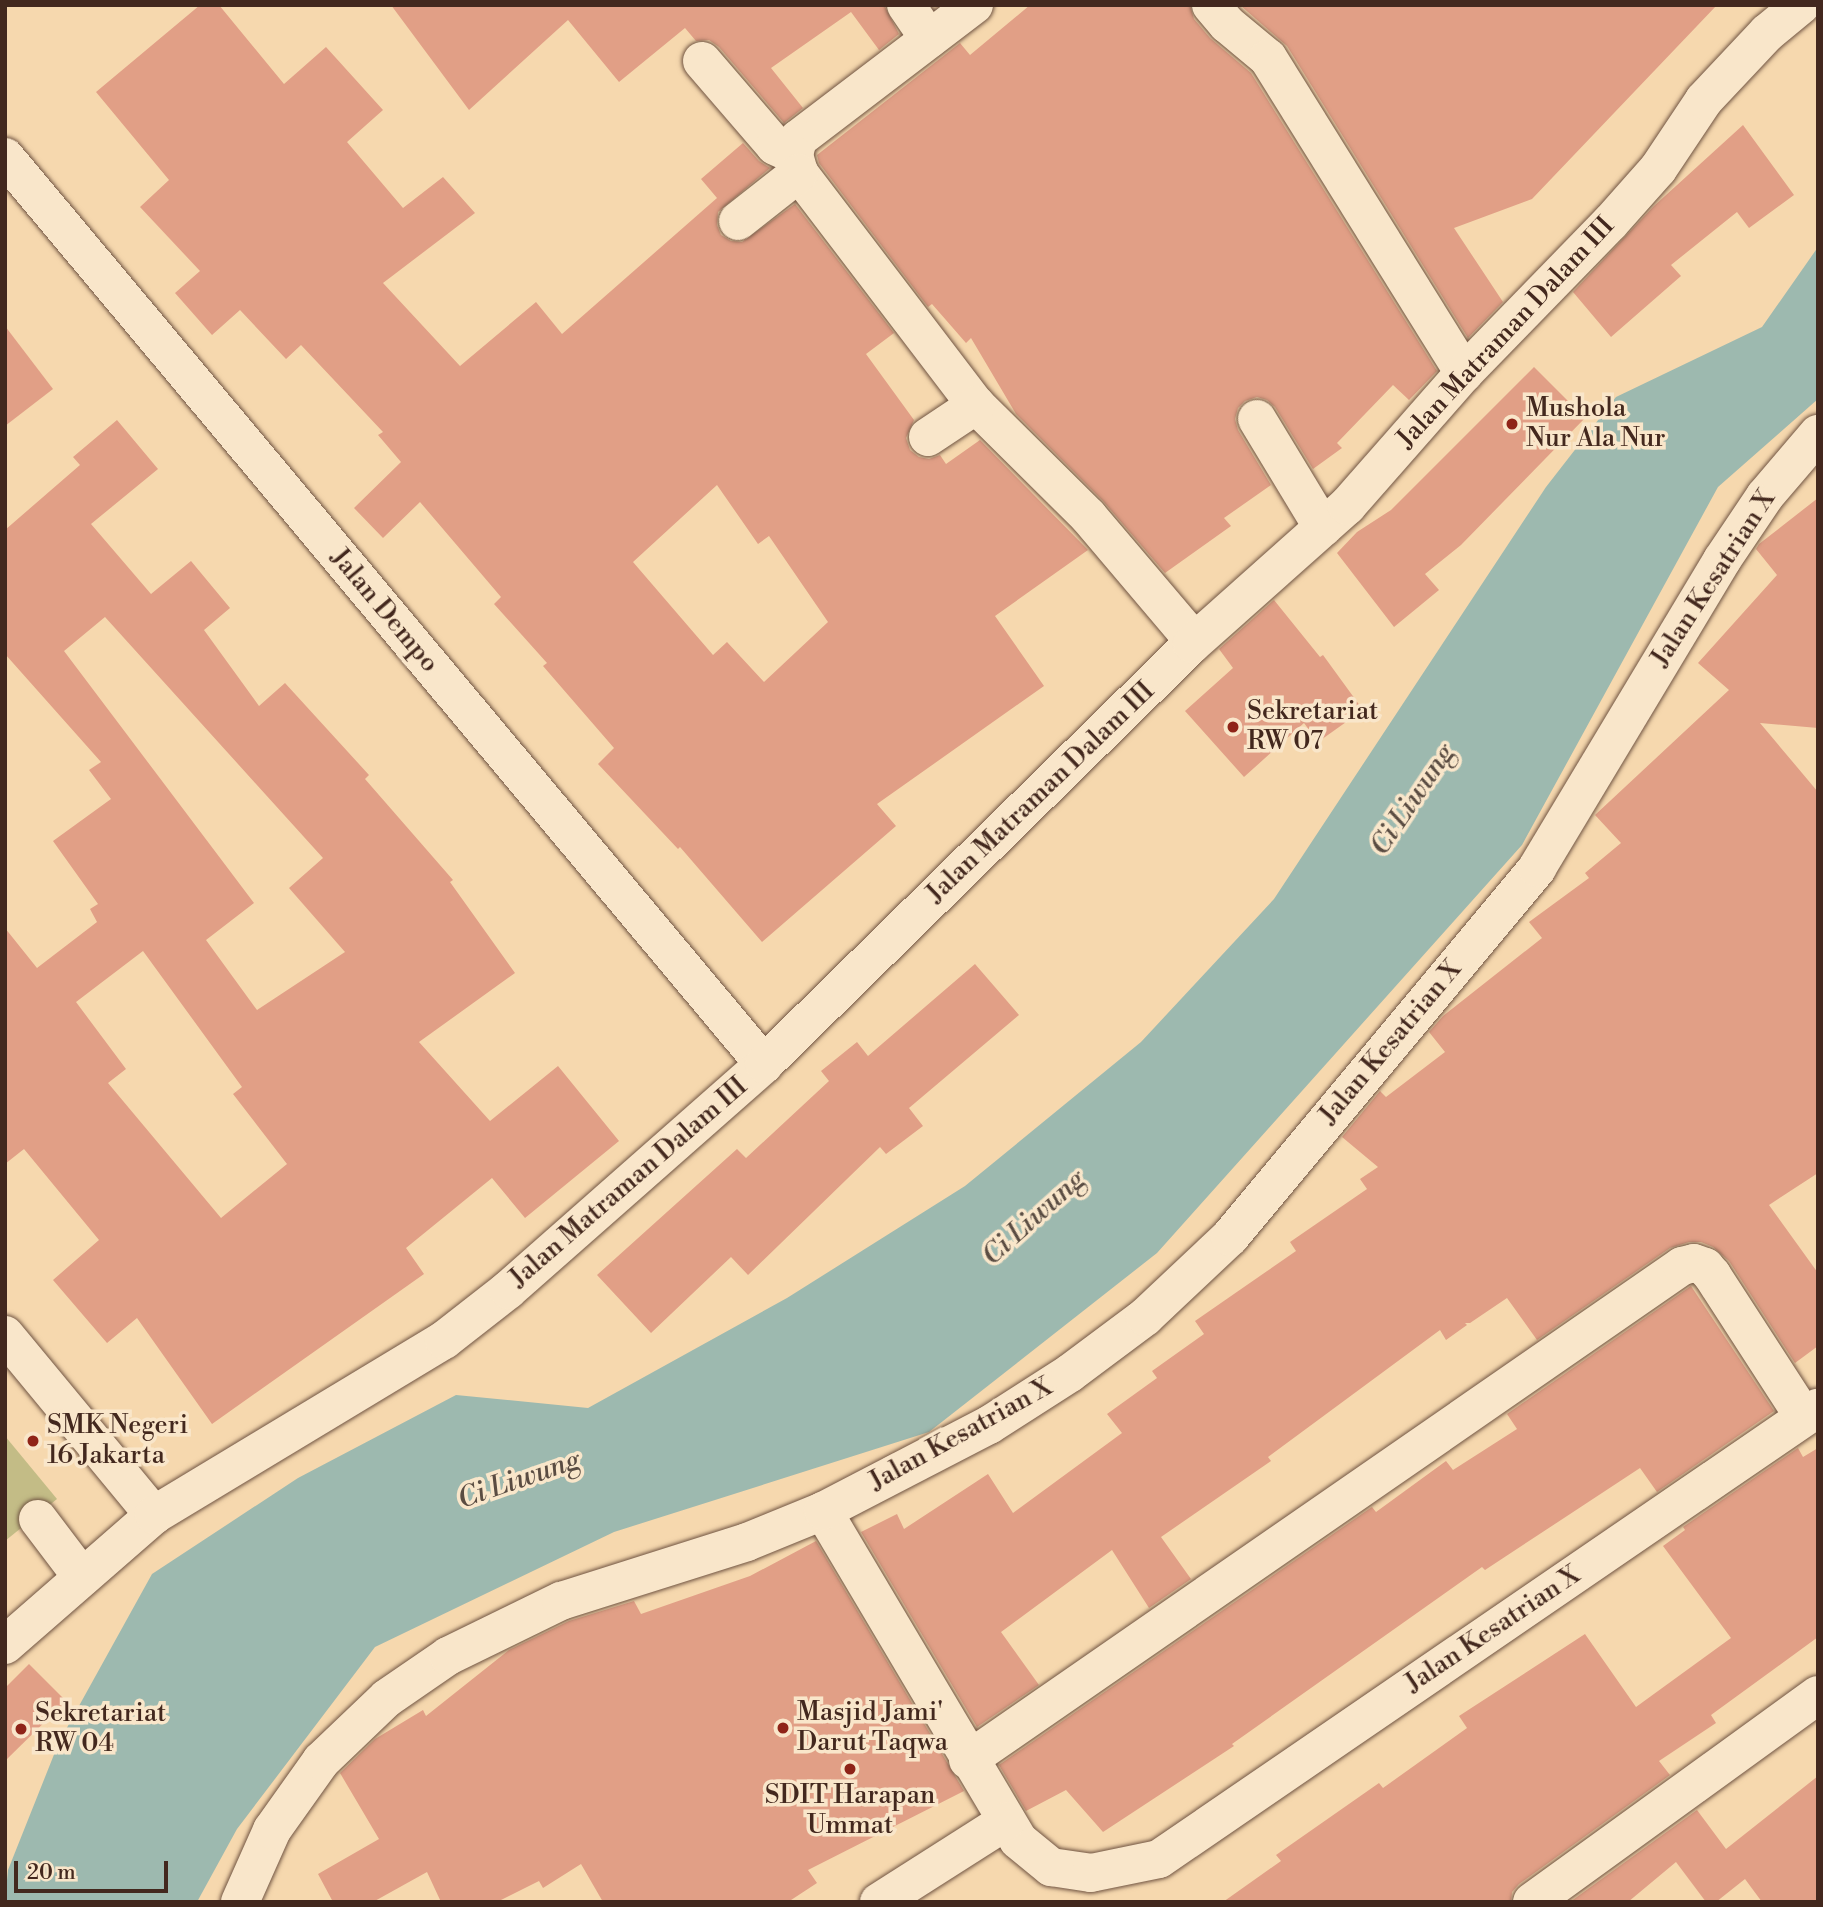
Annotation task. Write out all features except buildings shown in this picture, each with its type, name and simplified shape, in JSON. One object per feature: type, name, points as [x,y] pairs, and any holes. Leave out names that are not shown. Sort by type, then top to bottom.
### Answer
[{"type":"street","points":[[906,5],[929,39]]},
{"type":"street","points":[[738,221],[796,164],[798,139],[974,5]]},
{"type":"street","points":[[1211,5],[1227,24],[1268,58],[1464,373]]},
{"type":"street","name":"Jalan Matraman Dalam III","points":[[5,1645],[154,1515],[444,1340],[508,1290],[764,1064],[1192,644],[1347,506],[1464,373],[1642,187],[1704,100],[1767,33],[1801,5]]},
{"type":"street","points":[[702,61],[775,146],[796,164],[976,405],[1088,516],[1184,629],[1192,644]]},
{"type":"street","name":"Jalan Dempo","points":[[5,157],[764,1064]]},
{"type":"street","points":[[928,437],[976,405]]},
{"type":"street","points":[[1257,419],[1322,528]]},
{"type":"street","name":"Jalan Kesatrian X","points":[[240,1902],[272,1830],[321,1761],[387,1698],[448,1656],[561,1601],[747,1542],[822,1511],[989,1425],[1070,1373],[1145,1317],[1230,1237],[1537,868],[1722,560],[1765,496],[1818,434]]},
{"type":"street","points":[[968,1760],[1682,1265],[1694,1263],[1705,1266],[1811,1412]]},
{"type":"street","points":[[5,1335],[154,1515]]},
{"type":"street","name":"Jalan Kesatrian X","points":[[822,1511],[1018,1840],[1051,1867],[1091,1873],[1159,1859],[1811,1412]]},
{"type":"street","points":[[38,1519],[82,1577]]},
{"type":"street","points":[[1532,1902],[1818,1695]]},
{"type":"street","points":[[879,1902],[1006,1821]]},
{"type":"shaded area","points":[[5,1436],[57,1499],[5,1541]]},
{"type":"water","name":"Ci Liwung","points":[[1818,247],[1818,399],[1718,487],[1522,845],[1157,1253],[929,1432],[614,1532],[375,1647],[237,1829],[197,1902],[5,1902],[8,1870],[59,1742],[152,1574],[298,1478],[456,1395],[588,1408],[787,1298],[965,1186],[1141,1042],[1274,899],[1546,487],[1616,397],[1762,327]]},
{"type":"place","name":"Mushola Nur Ala Nur","points":[[1512,424]]},
{"type":"place","name":"Sekretariat RW 07","points":[[1233,727]]},
{"type":"place","name":"SMK Negeri 16 Jakarta","points":[[33,1441]]},
{"type":"place","name":"Masjid Jami' Darut Taqwa","points":[[783,1728]]},
{"type":"place","name":"Sekretariat RW 04","points":[[21,1729]]},
{"type":"place","name":"SDIT Harapan Ummat","points":[[850,1769]]}]
